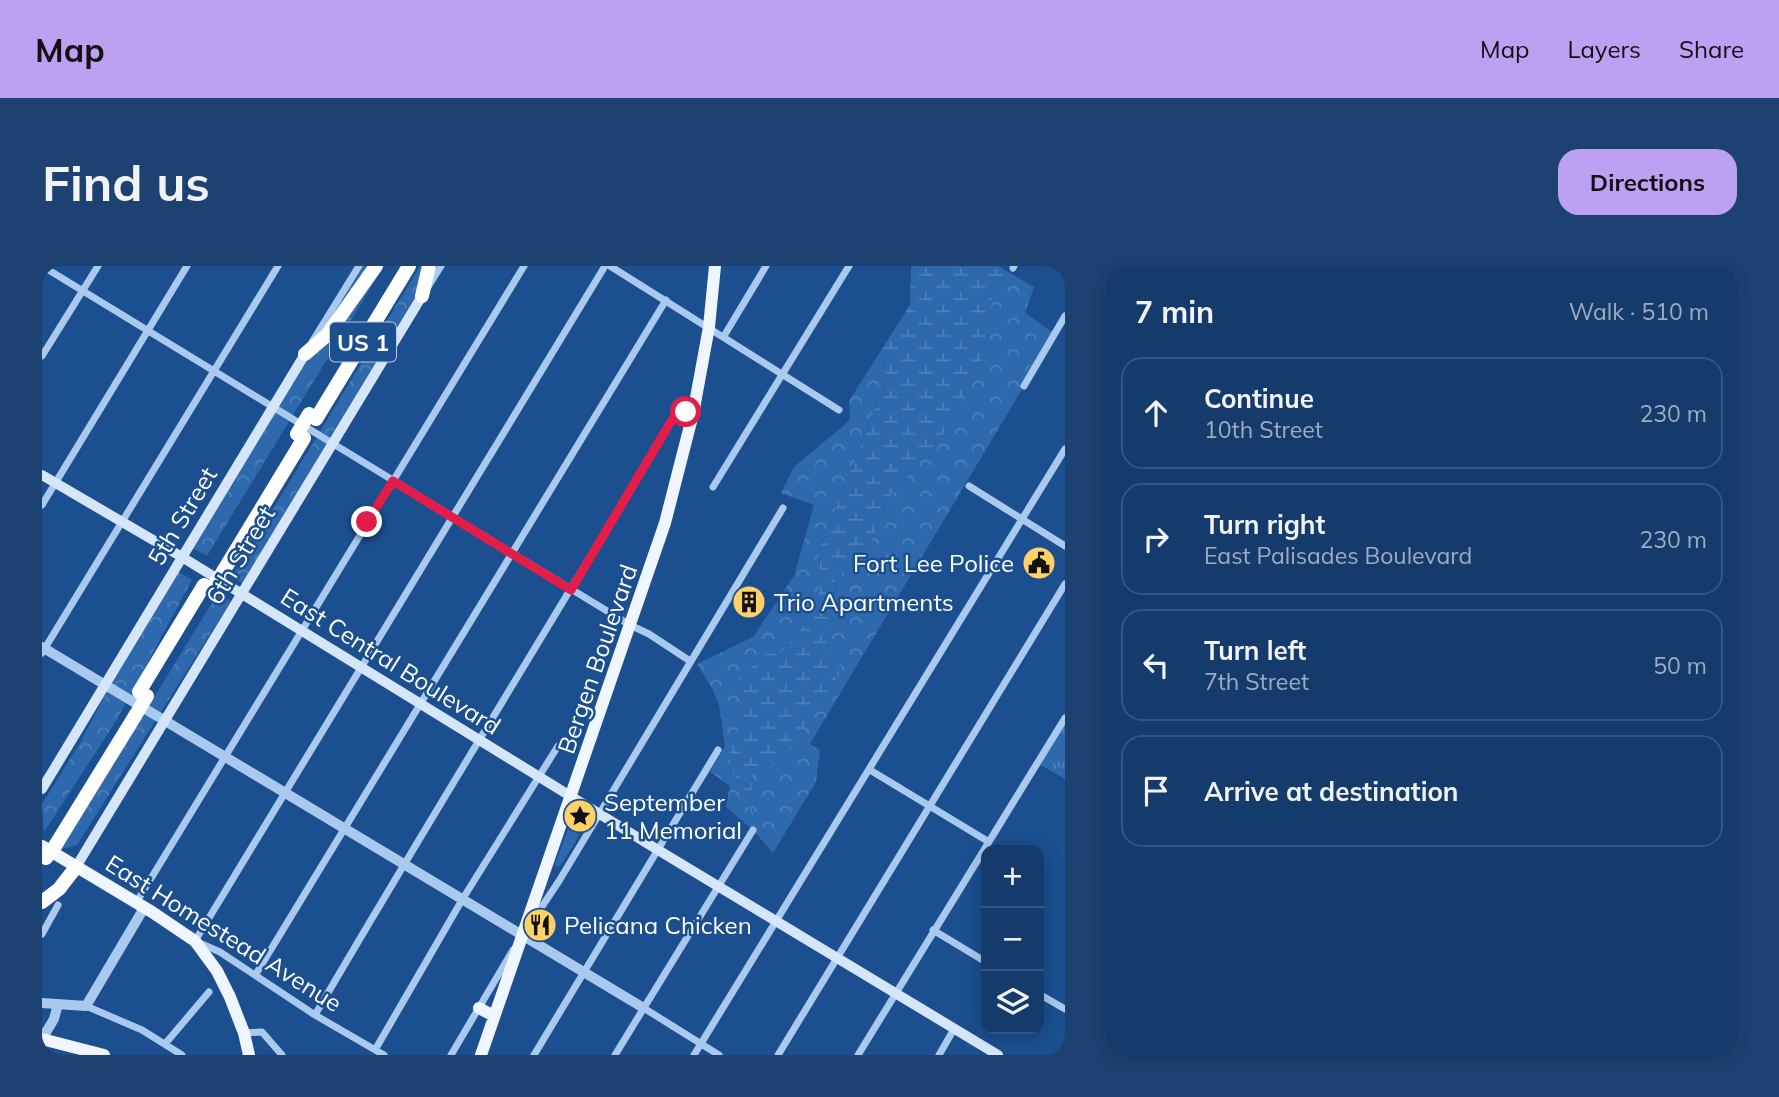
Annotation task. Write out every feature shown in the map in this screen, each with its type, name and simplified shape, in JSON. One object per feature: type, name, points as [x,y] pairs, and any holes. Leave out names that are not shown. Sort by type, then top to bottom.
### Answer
[{"type":"highway","points":[[305,354],[327,335],[376,266]]},
{"type":"highway","name":"US 1","points":[[46,850],[301,436],[399,266]]},
{"type":"highway","name":"US 1","points":[[312,417],[409,266]]},
{"type":"highway","points":[[422,296],[429,266]]},
{"type":"highway","points":[[42,902],[59,889],[76,867]]},
{"type":"main road","name":"Bergen Boulevard","points":[[481,1055],[665,523],[693,414],[709,327],[715,266]]},
{"type":"main road","name":"6th Street","points":[[76,867],[422,296]]},
{"type":"main road","name":"5th Street","points":[[42,789],[305,354]]},
{"type":"main road","name":"East Central Boulevard","points":[[42,475],[241,593],[658,850],[998,1055]]},
{"type":"main road","name":"East Homestead Avenue","points":[[46,850],[195,941]]},
{"type":"main road","points":[[195,941],[222,981],[244,1033],[249,1055]]},
{"type":"main road","points":[[479,1008],[494,1016]]},
{"type":"main road","points":[[46,1040],[104,1055]]},
{"type":"street","points":[[42,266],[571,590],[649,634],[690,662]]},
{"type":"street","points":[[42,356],[97,266]]},
{"type":"street","points":[[42,505],[187,266]]},
{"type":"street","points":[[278,266],[43,649],[164,719],[719,1055]]},
{"type":"street","name":"5th Street","points":[[305,354],[359,266]]},
{"type":"street","name":"6th Street","points":[[422,296],[441,266]]},
{"type":"street","points":[[86,1006],[224,756],[524,266]]},
{"type":"street","points":[[195,941],[605,266]]},
{"type":"street","points":[[610,266],[839,410]]},
{"type":"street","points":[[724,336],[766,266]]},
{"type":"street","points":[[713,487],[849,266]]},
{"type":"street","points":[[256,974],[666,300]]},
{"type":"street","points":[[1024,386],[1065,316]]},
{"type":"street","points":[[315,1015],[403,864],[670,423],[678,412],[693,414]]},
{"type":"street","points":[[694,1055],[1065,449]]},
{"type":"street","points":[[969,486],[1065,546]]},
{"type":"street","points":[[451,1055],[783,508]]},
{"type":"street","points":[[778,1055],[1065,584]]},
{"type":"street","points":[[858,1055],[1065,718]]},
{"type":"street","points":[[374,1050],[462,900],[558,746]]},
{"type":"street","points":[[534,1055],[718,750]]},
{"type":"street","points":[[870,770],[989,842]]},
{"type":"street","points":[[615,1055],[753,830]]},
{"type":"street","points":[[42,934],[58,905]]},
{"type":"street","points":[[933,930],[981,959]]},
{"type":"street","name":"East Homestead Avenue","points":[[195,941],[204,943],[256,974],[315,1015],[384,1055]]},
{"type":"street","points":[[165,1044],[209,992]]},
{"type":"street","points":[[1044,997],[1065,1009]]},
{"type":"street","points":[[42,1003],[86,1006],[142,1030],[182,1055]]},
{"type":"street","points":[[46,1040],[58,1004]]},
{"type":"street","points":[[939,1055],[954,1029]]},
{"type":"street","points":[[244,1033],[262,1032],[282,1055]]},
{"type":"green space","points":[[362,266],[384,266],[207,556],[187,545]]},
{"type":"green space","points":[[420,266],[434,266],[242,583],[232,577]]},
{"type":"green space","points":[[911,266],[990,266],[1006,273],[994,284],[985,355],[966,381],[965,409],[887,500],[869,546],[835,578],[839,616],[825,645],[842,670],[784,758],[751,773],[753,817],[731,767],[730,741],[745,723],[735,682],[766,654],[781,653],[818,610],[820,548],[887,378],[880,352],[910,305]]},
{"type":"green space","points":[[990,266],[998,266],[1034,287],[1025,313],[1055,334],[810,744],[820,750],[816,782],[773,853],[753,830],[726,807],[730,786],[710,772],[725,746],[719,705],[697,664],[753,637],[794,576],[814,505],[781,493],[794,467],[850,420],[849,401],[880,352],[887,378],[820,548],[818,610],[781,653],[735,682],[746,723],[730,741],[752,814],[751,773],[784,758],[825,645],[839,616],[835,578],[869,546],[887,500],[965,409],[966,381],[985,355],[994,284],[1005,273]]},
{"type":"green space","points":[[172,568],[192,580],[116,721],[44,832],[42,804],[80,743]]},
{"type":"green space","points":[[218,593],[231,601],[77,845],[61,849]]},
{"type":"green space","points":[[1065,718],[1065,779],[1037,763]]},
{"type":"green space","points":[[577,806],[591,816],[561,865],[557,867],[555,864]]},
{"type":"place","name":"Fort Lee Police","points":[[1039,563]]},
{"type":"place","name":"Trio Apartments","points":[[749,602]]},
{"type":"place","name":"September 11 Memorial","points":[[580,816]]},
{"type":"place","name":"Pelicana Chicken","points":[[540,925]]},
{"type":"route","points":[[367,522],[393,481],[571,590],[670,423],[678,412],[686,412]]}]
